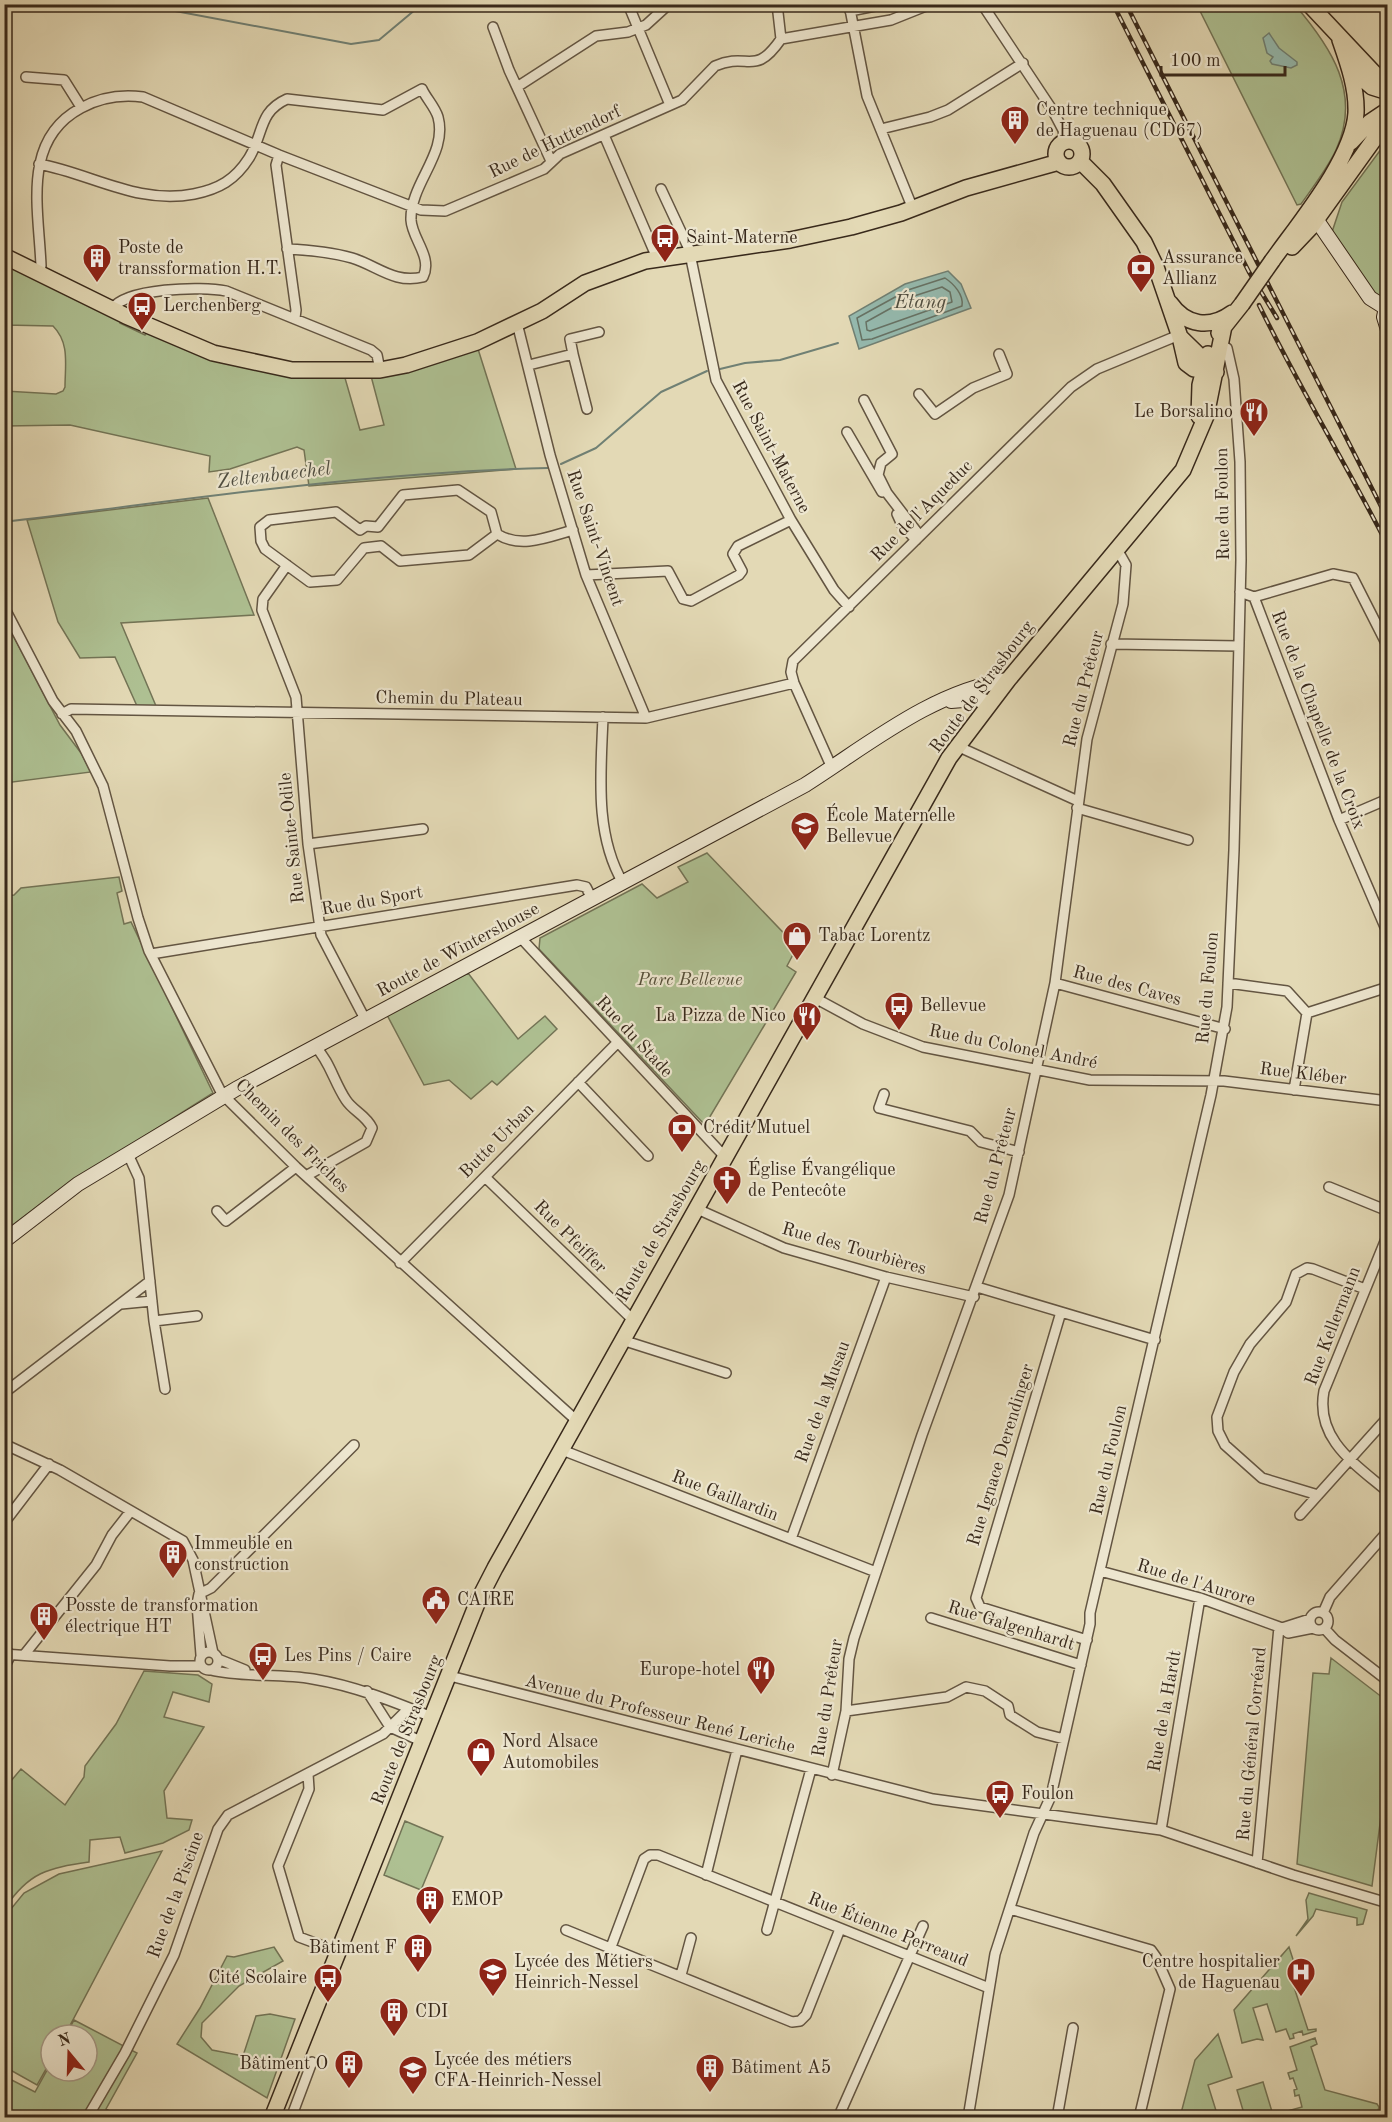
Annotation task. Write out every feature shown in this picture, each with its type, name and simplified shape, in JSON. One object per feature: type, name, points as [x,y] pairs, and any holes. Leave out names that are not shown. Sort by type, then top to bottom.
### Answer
[{"type":"main road","points":[[1309,4],[1388,90]]},
{"type":"main road","name":"Route de Strasbourg","points":[[1340,40],[1349,67],[1356,111],[1346,151]]},
{"type":"main road","points":[[1349,67],[1372,87],[1388,90]]},
{"type":"main road","name":"Route de Strasbourg","points":[[1274,266],[1346,151],[1370,122],[1388,110]]},
{"type":"main road","name":"Route de Strasbourg","points":[[272,2118],[480,1598],[695,1208],[957,746],[1008,680],[1118,551],[1183,470],[1200,431],[1198,408],[1208,368],[1224,326],[1316,219],[1388,120]]},
{"type":"main road","points":[[4,256],[188,344],[246,362],[292,370],[380,370],[406,365],[477,342],[518,323],[585,283],[657,258],[792,240],[913,209],[966,188],[1059,162],[1070,167],[1080,161],[1082,153],[1078,145],[1065,142],[1057,150],[1059,162]]},
{"type":"main road","points":[[1080,161],[1103,184],[1144,242],[1180,336],[1208,368]]},
{"type":"main road","points":[[1163,290],[1174,310],[1194,322],[1214,323],[1242,307]]},
{"type":"main road","name":"Route de Strasbourg","points":[[1208,368],[1227,348],[1242,307]]},
{"type":"street","points":[[628,4],[670,105]]},
{"type":"street","points":[[517,87],[596,36],[638,29],[669,4]]},
{"type":"street","points":[[777,4],[781,39],[891,20],[908,9],[931,4]]},
{"type":"street","points":[[885,4],[850,8],[852,26],[867,96],[913,209]]},
{"type":"street","points":[[982,4],[1023,63],[1063,130],[1065,142]]},
{"type":"street","points":[[493,27],[517,87],[551,161]]},
{"type":"street","name":"Rue de Huttendorf","points":[[39,164],[40,155],[51,133],[63,120],[81,107],[108,97],[143,97],[279,155],[413,207],[445,211],[544,169],[551,161],[682,100],[715,66],[727,62],[762,61],[769,56],[781,39]]},
{"type":"street","points":[[881,129],[930,117],[948,110],[1023,63]]},
{"type":"street","points":[[26,77],[64,80],[81,107]]},
{"type":"street","points":[[39,271],[41,266],[39,164],[136,194],[181,196],[213,190],[233,179],[257,145],[267,113],[274,105],[286,99],[383,110],[422,89],[438,116],[440,138],[413,207],[411,221],[426,264],[423,277],[412,280],[393,278],[353,259],[311,250],[287,249]]},
{"type":"street","points":[[604,135],[657,258]]},
{"type":"street","points":[[1346,151],[1333,183],[1315,212],[1316,219],[1371,298],[1387,308],[1384,317],[1388,330]]},
{"type":"street","points":[[279,155],[276,165],[296,310],[295,318]]},
{"type":"street","name":"Rue Saint-Materne","points":[[661,189],[690,253],[716,380],[791,520],[834,590],[849,607]]},
{"type":"street","points":[[112,309],[123,299],[202,288],[235,293],[373,351],[378,357],[380,370]]},
{"type":"street","name":"Rue Saint-Vincent","points":[[518,323],[550,455],[586,575],[646,718]]},
{"type":"street","points":[[587,409],[570,339],[599,332]]},
{"type":"street","name":"Rue de l'Aqueduc","points":[[794,683],[791,672],[793,661],[1052,405],[1090,373],[1180,336]]},
{"type":"street","name":"Rue du Foulon","points":[[968,2118],[995,1954],[1034,1833],[1051,1796],[1100,1571],[1225,1029],[1234,850],[1240,592],[1240,462],[1227,348]]},
{"type":"street","points":[[529,365],[573,354]]},
{"type":"street","points":[[919,394],[935,414],[974,388],[1007,374],[999,354]]},
{"type":"street","name":"Rue du Foulon","points":[[1208,368],[1227,377],[1234,396]]},
{"type":"street","points":[[864,400],[892,454],[881,463],[878,475],[887,493],[918,538]]},
{"type":"street","points":[[847,432],[872,479],[902,525],[918,538]]},
{"type":"street","points":[[497,534],[469,555],[400,561],[381,546],[378,527],[403,495],[458,490],[491,512],[497,534],[504,539],[526,542],[573,530]]},
{"type":"street","points":[[360,530],[336,512],[268,520],[260,526],[261,541],[265,549],[310,582],[337,580],[364,548],[381,546]]},
{"type":"street","points":[[586,575],[668,571],[683,599],[691,601],[739,575],[742,571],[733,554],[738,546],[791,520]]},
{"type":"street","points":[[364,548],[358,540],[360,530],[366,526],[378,527]]},
{"type":"street","name":"Rue du Prêteur","points":[[832,1775],[846,1711],[851,1648],[922,1435],[974,1297],[1009,1195],[1055,983],[1087,739],[1123,604],[1126,565],[1118,551]]},
{"type":"street","name":"Rue Sainte-Odile","points":[[287,565],[263,599],[262,610],[296,698],[308,844],[321,935],[365,1019]]},
{"type":"street","points":[[1254,597],[1333,574],[1353,578],[1388,647]]},
{"type":"street","name":"Rue de la Chapelle de la Croix","points":[[1240,592],[1254,597],[1339,820],[1388,934]]},
{"type":"street","name":"Chemin des Friches","points":[[4,607],[62,714],[66,727],[90,759],[109,802],[138,918],[151,954],[224,1096],[296,1167],[400,1263],[578,1421]]},
{"type":"street","points":[[1111,644],[1239,646]]},
{"type":"street","name":"Route de Wintershouse","points":[[4,1241],[78,1184],[224,1096],[805,785],[889,730],[937,704],[981,684],[1008,680]]},
{"type":"street","points":[[794,683],[832,768]]},
{"type":"street","name":"Chemin du Plateau","points":[[62,714],[75,717],[99,711],[646,718],[794,683]]},
{"type":"street","points":[[937,704],[976,699],[990,703]]},
{"type":"street","points":[[603,717],[600,794],[611,860],[623,883]]},
{"type":"street","points":[[957,746],[1078,805],[1188,840]]},
{"type":"street","points":[[1339,820],[1388,799]]},
{"type":"street","points":[[308,844],[423,829]]},
{"type":"street","name":"Rue du Sport","points":[[151,954],[577,885],[586,887],[592,899]]},
{"type":"street","name":"Rue du Stade","points":[[520,937],[725,1157]]},
{"type":"street","name":"Rue des Caves","points":[[1055,983],[1225,1029]]},
{"type":"street","points":[[1228,983],[1287,991],[1307,1013]]},
{"type":"street","points":[[1307,1013],[1388,987]]},
{"type":"street","name":"Rue du Colonel André","points":[[815,998],[864,1024],[923,1047],[1104,1082],[1214,1081]]},
{"type":"street","points":[[1294,1090],[1307,1013]]},
{"type":"street","name":"Butte Urban","points":[[400,1263],[617,1043]]},
{"type":"street","points":[[306,1176],[366,1142],[372,1128],[368,1120],[347,1101],[323,1055],[315,1046]]},
{"type":"street","name":"Rue Kléber","points":[[1214,1081],[1388,1101]]},
{"type":"street","points":[[578,1082],[648,1156]]},
{"type":"street","points":[[884,1094],[879,1108],[970,1131],[981,1142],[1019,1152]]},
{"type":"street","points":[[128,1154],[139,1178],[154,1321],[165,1389]]},
{"type":"street","points":[[217,1211],[226,1221],[296,1167]]},
{"type":"street","name":"Rue Pfeiffer","points":[[485,1177],[633,1320]]},
{"type":"street","points":[[1329,1187],[1388,1211]]},
{"type":"street","name":"Rue des Tourbières","points":[[695,1208],[784,1248],[886,1277],[974,1297]]},
{"type":"street","name":"Rue Kellermann","points":[[1388,1234],[1324,1391],[1321,1405],[1329,1435],[1350,1459],[1388,1492]]},
{"type":"street","points":[[1318,1495],[1262,1478],[1225,1445],[1218,1431],[1217,1417],[1234,1372],[1250,1344],[1286,1302],[1296,1274],[1306,1268],[1365,1289]]},
{"type":"street","name":"Rue de la Musau","points":[[791,1539],[886,1277]]},
{"type":"street","points":[[4,1393],[150,1281]]},
{"type":"street","points":[[977,1287],[1155,1340]]},
{"type":"street","points":[[121,1304],[152,1302]]},
{"type":"street","name":"Rue Ignace Derendinger","points":[[1061,1312],[976,1598],[980,1607],[1086,1640]]},
{"type":"street","points":[[154,1321],[197,1316]]},
{"type":"street","points":[[622,1340],[726,1373]]},
{"type":"street","points":[[1300,1515],[1388,1417]]},
{"type":"street","points":[[4,1444],[49,1464],[183,1541],[192,1554],[198,1590],[216,1656],[217,1664],[211,1670]]},
{"type":"street","points":[[198,1590],[228,1572],[354,1445]]},
{"type":"street","name":"Rue Gaillardin","points":[[561,1450],[876,1572]]},
{"type":"street","points":[[4,1523],[49,1464]]},
{"type":"street","points":[[24,1655],[96,1565],[112,1535],[130,1512]]},
{"type":"street","points":[[1323,1612],[1330,1597],[1388,1531]]},
{"type":"street","name":"Rue de l'Aurore","points":[[1100,1571],[1200,1598],[1281,1628],[1288,1633],[1311,1623]]},
{"type":"street","points":[[198,1590],[201,1659],[211,1670],[313,1679],[367,1691],[432,1717]]},
{"type":"street","name":"Rue de la Hardt","points":[[1161,1830],[1200,1598]]},
{"type":"street","points":[[1323,1612],[1329,1620],[1325,1629],[1319,1631],[1311,1623],[1314,1614],[1323,1612]]},
{"type":"street","name":"Rue Galgenhardt","points":[[931,1618],[1081,1665]]},
{"type":"street","name":"Rue du Général Corréard","points":[[1257,1863],[1281,1628]]},
{"type":"street","points":[[1325,1629],[1335,1640],[1388,1681]]},
{"type":"street","points":[[4,1668],[8,1654],[171,1666],[201,1659],[208,1651],[229,1665],[259,1673]]},
{"type":"street","name":"Avenue du Professeur René Leriche","points":[[450,1676],[933,1799],[1161,1830],[1257,1863],[1388,1903]]},
{"type":"street","points":[[846,1711],[947,1697],[966,1688],[985,1691],[1008,1706],[1010,1715],[1037,1732],[1064,1739]]},
{"type":"street","points":[[367,1691],[390,1727],[423,1742]]},
{"type":"street","name":"Rue de la Piscine","points":[[87,2118],[125,2053],[174,1955],[218,1829],[228,1815],[383,1734],[409,1708]]},
{"type":"street","points":[[706,1875],[737,1750]]},
{"type":"street","points":[[767,1930],[811,1769]]},
{"type":"street","points":[[308,1774],[309,1789],[279,1866],[299,1937],[339,1952]]},
{"type":"street","name":"Rue Étienne Perreaud","points":[[612,1947],[644,1859],[650,1855],[658,1855],[989,1988]]},
{"type":"street","points":[[1010,1909],[1151,1950],[1156,1957],[1170,1989],[1139,2118]]},
{"type":"street","points":[[838,2118],[923,1926]]},
{"type":"street","points":[[566,1930],[792,2022],[800,2021],[806,2015],[840,1929]]},
{"type":"street","points":[[681,1975],[691,1938]]},
{"type":"street","points":[[1057,2118],[1073,2028]]},
{"type":"street","points":[[291,2118],[312,2062]]},
{"type":"green space","points":[[1197,5],[1295,5],[1331,54],[1344,90],[1346,109],[1343,129],[1336,150],[1320,178],[1301,204],[1297,205]]},
{"type":"green space","points":[[1387,141],[1387,294],[1377,298],[1332,232],[1342,202]]},
{"type":"green space","points":[[4,262],[121,320],[120,323],[145,335],[147,332],[196,353],[267,372],[318,378],[345,378],[360,430],[384,425],[371,376],[478,349],[516,469],[309,486],[304,450],[297,447],[230,469],[209,472],[210,456],[70,425],[5,426],[5,391],[56,394],[63,391],[66,363],[62,340],[53,326],[5,325]]},
{"type":"green space","points":[[208,498],[254,615],[121,623],[156,706],[137,706],[115,657],[80,658],[58,622],[27,520]]},
{"type":"green space","points":[[4,618],[60,725],[81,753],[91,772],[5,783]]},
{"type":"green space","name":"Parc Bellevue","points":[[707,853],[797,947],[787,966],[796,972],[705,1125],[539,949],[540,938],[642,884],[657,898],[688,882],[678,867]]},
{"type":"green space","points":[[119,877],[122,891],[117,893],[124,924],[131,922],[213,1093],[59,1190],[5,1231],[5,896],[14,895],[21,888]]},
{"type":"green space","points":[[468,973],[518,1039],[545,1016],[557,1029],[497,1085],[492,1081],[471,1099],[449,1080],[424,1085],[387,1015]]},
{"type":"green space","points":[[1331,1658],[1387,1701],[1387,1769],[1372,1886],[1297,1864],[1313,1673],[1329,1674]]},
{"type":"green space","points":[[144,1671],[198,1675],[212,1684],[209,1702],[173,1692],[164,1717],[204,1727],[164,1791],[167,1818],[192,1820],[189,1830],[163,1843],[125,1853],[120,1837],[90,1840],[89,1862],[51,1870],[31,1879],[22,1886],[5,1908],[5,1788],[21,1769],[65,1805],[84,1777],[85,1766],[116,1724]]},
{"type":"green space","points":[[405,1821],[443,1837],[421,1890],[384,1875]]},
{"type":"green space","points":[[162,1851],[71,2023],[39,2023],[39,2081],[37,2085],[5,2067],[6,1915],[24,1893],[59,1874]]},
{"type":"green space","points":[[1309,1893],[1367,1910],[1363,1924],[1357,1925],[1357,1918],[1316,1909],[1296,1936],[1308,1919],[1306,1900]]},
{"type":"green space","points":[[274,1947],[283,1961],[239,1986],[202,2023],[201,2037],[212,2050],[243,2056],[256,2016],[270,2014],[295,2019],[267,2098],[177,2044],[200,2008],[227,1956],[234,1957]]},
{"type":"green space","points":[[1289,1947],[1300,1981],[1293,1984],[1308,2030],[1316,2029],[1316,2031],[1303,2035],[1302,2031],[1293,2034],[1294,2038],[1290,2039],[1286,2029],[1276,2032],[1267,2004],[1253,2008],[1263,2040],[1257,2039],[1242,2043],[1234,2010]]},
{"type":"green space","points":[[99,2033],[137,2053],[106,2109],[119,2117],[5,2117],[4,2076],[35,2092],[40,2083],[99,2083]]},
{"type":"green space","points":[[1218,2034],[1232,2077],[1208,2085],[1218,2117],[1180,2117],[1195,2060]]},
{"type":"green space","points":[[1315,2038],[1317,2044],[1311,2047],[1325,2090],[1377,2104],[1379,2107],[1376,2117],[1245,2117],[1237,2090],[1263,2082],[1273,2115],[1302,2107],[1299,2095],[1295,2096],[1294,2090],[1297,2089],[1293,2078],[1290,2079],[1288,2073],[1297,2070],[1290,2047]]},
{"type":"water","points":[[1269,33],[1279,48],[1297,62],[1297,65],[1291,68],[1272,64],[1270,61],[1273,57],[1267,53],[1263,38]]},
{"type":"water","name":"Étang","points":[[948,271],[961,284],[971,308],[859,349],[849,316],[905,284]]},
{"type":"waterway","points":[[138,4],[351,44],[379,40],[422,4]]},
{"type":"waterway","name":"Zeltenbaechel","points":[[720,369],[745,363],[780,360],[838,343]]},
{"type":"waterway","name":"Zeltenbaechel","points":[[561,464],[596,448],[661,392],[707,371]]},
{"type":"waterway","name":"Zeltenbaechel","points":[[4,522],[344,481],[548,468]]},
{"type":"railway","points":[[1113,4],[1249,272],[1277,318]]},
{"type":"railway","points":[[1126,4],[1388,520]]},
{"type":"railway","points":[[1259,305],[1388,546]]},
{"type":"place","name":"Centre technique de Haguenau (CD67)","points":[[1015,146]]},
{"type":"place","name":"Saint-Materne","points":[[665,264]]},
{"type":"place","name":"Poste de transsformation H.T.","points":[[97,284]]},
{"type":"place","name":"Assurance Allianz","points":[[1141,294]]},
{"type":"place","name":"Lerchenberg","points":[[142,332]]},
{"type":"place","name":"Le Borsalino","points":[[1254,438]]},
{"type":"place","name":"École Maternelle Bellevue","points":[[805,852]]},
{"type":"place","name":"Tabac Lorentz","points":[[797,962]]},
{"type":"place","name":"Bellevue","points":[[899,1032]]},
{"type":"place","name":"La Pizza de Nico","points":[[807,1042]]},
{"type":"place","name":"Crédit Mutuel","points":[[682,1154]]},
{"type":"place","name":"Église Évangélique de Pentecôte","points":[[727,1206]]},
{"type":"place","name":"Immeuble en construction","points":[[173,1580]]},
{"type":"place","name":"CAIRE","points":[[436,1626]]},
{"type":"place","name":"Posste de transformation électrique HT","points":[[44,1642]]},
{"type":"place","name":"Les Pins / Caire","points":[[263,1682]]},
{"type":"place","name":"Europe-hotel","points":[[761,1696]]},
{"type":"place","name":"Nord Alsace Automobiles","points":[[481,1778]]},
{"type":"place","name":"Foulon","points":[[1000,1820]]},
{"type":"place","name":"EMOP","points":[[430,1926]]},
{"type":"place","name":"Bâtiment F","points":[[418,1974]]},
{"type":"place","name":"Lycée des Métiers Heinrich-Nessel","points":[[493,1998]]},
{"type":"place","name":"Centre hospitalier de Haguenau","points":[[1301,1998]]},
{"type":"place","name":"Cité Scolaire","points":[[328,2004]]},
{"type":"place","name":"CDI","points":[[394,2038]]},
{"type":"place","name":"Bâtiment O","points":[[349,2090]]},
{"type":"place","name":"Bâtiment A5","points":[[710,2094]]},
{"type":"place","name":"Lycée des métiers CFA-Heinrich-Nessel","points":[[413,2096]]}]
